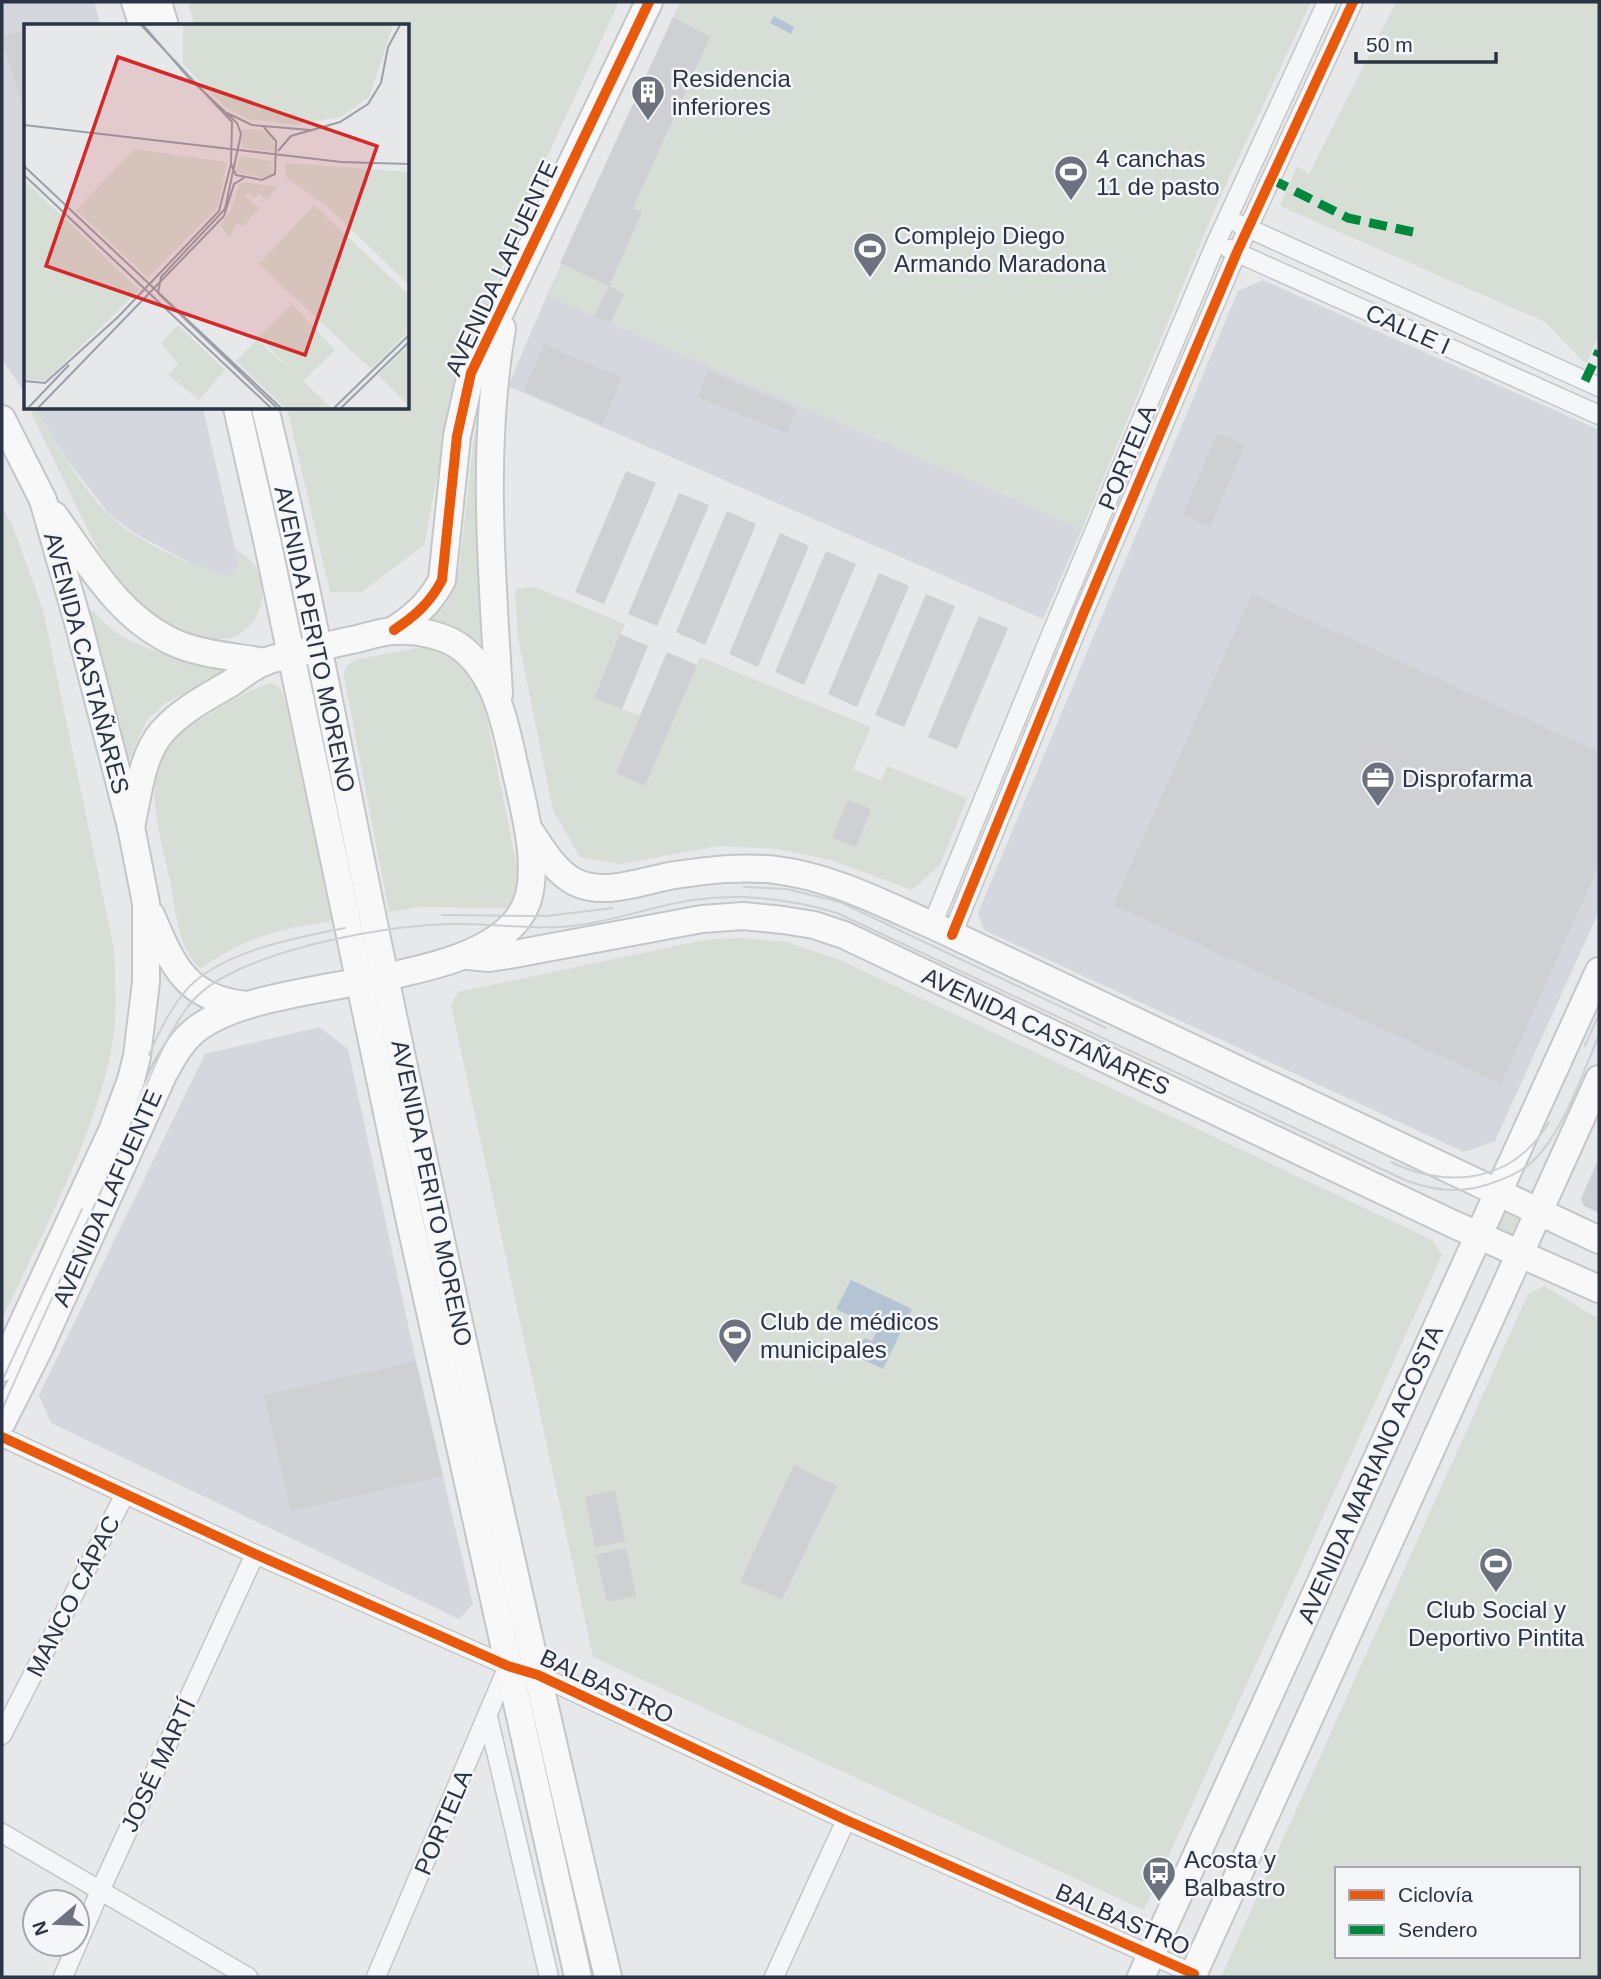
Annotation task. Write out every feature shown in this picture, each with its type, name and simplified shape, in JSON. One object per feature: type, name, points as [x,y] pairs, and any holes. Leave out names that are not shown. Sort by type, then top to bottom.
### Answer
[{"type":"main road","points":[[135,2],[141,24]]},
{"type":"main road","points":[[158,2],[164,24]]},
{"type":"main road","name":"AVENIDA LAFUENTE","points":[[394,631],[419,613],[434,597],[442,580],[457,436],[471,373],[649,2]]},
{"type":"main road","name":"AVENIDA LAFUENTE","points":[[500,707],[492,591],[490,458],[495,369],[507,302]]},
{"type":"main road","name":"AVENIDA PERITO MORENO","points":[[237,410],[290,655],[372,979],[608,1977]]},
{"type":"main road","name":"AVENIDA PERITO MORENO","points":[[266,410],[286,492],[318,647],[372,979],[508,1666],[578,1977]]},
{"type":"main road","name":"AVENIDA CASTAÑARES","points":[[2,419],[43,500],[107,590],[129,613],[154,632],[181,646],[265,662]]},
{"type":"main road","name":"AVENIDA CASTAÑARES","points":[[43,500],[131,827]]},
{"type":"main road","points":[[265,662],[318,647],[394,631],[446,639],[475,659],[485,673],[500,707],[530,831],[530,876],[528,898],[520,916],[501,936],[462,956]]},
{"type":"main road","name":"AVENIDA LAFUENTE","points":[[246,1005],[213,999],[191,986],[178,970],[166,951],[146,903],[131,827],[150,753],[161,733],[195,705],[265,662]]},
{"type":"main road","name":"AVENIDA CASTAÑARES","points":[[530,831],[552,863],[567,878],[590,887],[615,886],[733,868],[775,870],[812,876],[838,884],[942,930],[1599,1240]]},
{"type":"main road","name":"AVENIDA LAFUENTE","points":[[2,1368],[112,1131],[131,1080],[143,1020],[146,903]]},
{"type":"main road","name":"AVENIDA CASTAÑARES","points":[[462,956],[489,958],[509,955],[702,919],[743,916],[814,925],[844,935],[1478,1235],[1599,1289]]},
{"type":"main road","name":"AVENIDA LAFUENTE","points":[[2,1422],[40,1347],[164,1073],[177,1050],[193,1031],[246,1005],[372,979],[462,956]]},
{"type":"main road","name":"AVENIDA MARIANO ACOSTA","points":[[1146,1966],[1599,971]]},
{"type":"main road","name":"AVENIDA MARIANO ACOSTA","points":[[1193,1975],[1521,1254],[1590,1121],[1599,1079]]},
{"type":"street","name":"PORTELA","points":[[942,930],[1216,243],[1327,2]]},
{"type":"street","name":"PORTELA","points":[[942,930],[1083,614],[1237,253],[1353,2]]},
{"type":"street","name":"CALLE I","points":[[1227,220],[1599,387]]},
{"type":"street","name":"CALLE I","points":[[1216,243],[1599,415]]},
{"type":"street","name":"BALBASTRO","points":[[2,1437],[508,1666],[538,1675],[846,1820],[1146,1966],[1193,1975]]},
{"type":"street","name":"MANCO CÁPAC","points":[[2,1735],[125,1494]]},
{"type":"street","name":"JOSÉ MARTÍ","points":[[63,1977],[256,1554]]},
{"type":"street","name":"PORTELA","points":[[376,1977],[508,1666]]},
{"type":"street","points":[[488,1717],[549,1977]]},
{"type":"street","points":[[774,1977],[846,1820]]},
{"type":"street","points":[[2,1833],[248,1977]]},
{"type":"shaded area","points":[[2,2],[94,2],[100,24],[24,24],[24,392],[2,359]]},
{"type":"shaded area","points":[[188,2],[619,2],[546,159],[455,383],[424,545],[362,592],[330,592],[287,410],[410,410],[410,24],[194,24]]},
{"type":"shaded area","name":"Complejo Diego Armando Maradona","points":[[680,2],[1311,2],[1215,208],[1082,529],[547,295]]},
{"type":"shaded area","points":[[1396,2],[1599,2],[1599,334],[1586,364],[1545,322],[1280,206],[1297,166],[1309,174]]},
{"type":"shaded area","points":[[1263,280],[1599,430],[1599,911],[1495,1141],[1464,1152],[984,930],[978,913],[1238,291]]},
{"type":"shaded area","points":[[547,295],[1082,529],[1043,619],[508,386]]},
{"type":"shaded area","points":[[490,368],[490,651],[461,632],[427,624],[448,601],[459,570],[479,406]]},
{"type":"shaded area","points":[[30,410],[35,410],[77,477],[97,502],[133,534],[180,558],[226,576],[239,566],[234,547],[250,560],[261,581],[261,605],[257,616],[242,633],[219,639],[194,635],[157,616],[127,590],[111,571]]},
{"type":"shaded area","points":[[35,410],[203,410],[239,566],[226,577],[196,566],[134,533],[109,514],[66,458]]},
{"type":"shaded area","points":[[2,506],[13,527],[43,610],[114,949],[115,1026],[103,1085],[79,1154],[2,1320]]},
{"type":"shaded area","points":[[535,587],[625,624],[594,697],[640,716],[616,773],[645,786],[700,657],[871,727],[853,769],[881,781],[887,766],[967,798],[940,865],[912,890],[831,860],[778,849],[719,846],[620,864],[580,857],[553,810],[518,638],[515,589]]},
{"type":"shaded area","points":[[94,611],[120,635],[152,650],[221,667],[228,666],[229,671],[165,703],[146,721],[127,765],[89,616],[90,612]]},
{"type":"shaded area","points":[[432,645],[450,653],[464,665],[483,699],[520,882],[510,908],[420,907],[389,912],[344,676],[348,665],[359,659]]},
{"type":"shaded area","points":[[272,683],[279,687],[284,696],[332,921],[263,936],[232,949],[200,969],[186,950],[176,915],[155,806],[157,768],[163,751],[181,731],[237,697]]},
{"type":"shaded area","points":[[738,938],[787,942],[840,960],[1432,1240],[1442,1255],[1144,1910],[593,1657],[451,1005],[458,992],[704,940]]},
{"type":"shaded area","points":[[319,1027],[348,1049],[416,1361],[473,1604],[459,1619],[51,1423],[39,1395],[205,1054]]},
{"type":"shaded area","points":[[1509,1207],[1522,1215],[1524,1223],[1516,1235],[1508,1237],[1496,1229],[1496,1214]]},
{"type":"shaded area","name":"Club Social y Deportivo Pintita","points":[[1544,1286],[1599,1319],[1599,1977],[1221,1977],[1528,1294]]},
{"type":"water","points":[[774,16],[794,27],[791,34],[770,23]]},
{"type":"water","points":[[851,1280],[912,1309],[883,1369],[855,1356],[864,1338],[872,1341],[878,1328],[836,1309]]},
{"type":"building","name":"Residencia inferiores","points":[[673,17],[710,37],[633,208],[642,212],[609,286],[560,263]]},
{"type":"building","points":[[24,30],[24,112],[6,53],[2,54],[2,37]]},
{"type":"building","points":[[609,286],[624,294],[610,323],[594,316]]},
{"type":"building","points":[[544,344],[622,378],[602,425],[524,391]]},
{"type":"building","points":[[708,371],[797,409],[787,434],[698,397]]},
{"type":"building","points":[[1217,433],[1245,445],[1210,527],[1183,515]]},
{"type":"building","points":[[626,471],[656,483],[604,604],[575,592]]},
{"type":"building","points":[[679,493],[709,505],[657,626],[628,614]]},
{"type":"building","points":[[727,511],[756,524],[705,645],[676,632]]},
{"type":"building","points":[[780,533],[809,546],[758,667],[729,654]]},
{"type":"building","points":[[826,551],[856,564],[804,685],[775,672]]},
{"type":"building","points":[[879,573],[909,586],[857,707],[828,694]]},
{"type":"building","points":[[926,594],[955,606],[904,727],[875,715]]},
{"type":"building","name":"Disprofarma","points":[[1252,594],[1599,752],[1599,865],[1501,1084],[1113,905]]},
{"type":"building","points":[[979,616],[1008,628],[957,749],[928,737]]},
{"type":"building","points":[[620,634],[648,646],[622,709],[594,698]]},
{"type":"building","points":[[667,652],[697,665],[645,786],[616,773]]},
{"type":"building","points":[[848,800],[871,809],[856,847],[832,838]]},
{"type":"building","points":[[1599,1157],[1599,1213],[1584,1206],[1581,1199]]},
{"type":"building","points":[[416,1361],[443,1476],[291,1511],[264,1395]]},
{"type":"building","points":[[794,1465],[837,1486],[782,1599],[740,1582]]},
{"type":"building","points":[[615,1490],[625,1541],[595,1547],[585,1497]]},
{"type":"building","points":[[626,1548],[636,1596],[607,1602],[596,1555]]},
{"type":"tram line","points":[[744,887],[787,889],[840,902],[1106,1028]]},
{"type":"tram line","points":[[2,1410],[157,1062],[184,1012],[203,991],[226,976],[249,965],[306,946],[368,933],[428,925],[578,925],[711,898],[748,897],[802,904],[837,913],[1405,1180],[1447,1190],[1468,1189],[1499,1181],[1523,1169],[1539,1155],[1560,1123],[1599,1035]]},
{"type":"tram line","points":[[442,915],[546,916],[613,908]]},
{"type":"tram line","points":[[149,1055],[177,1002],[190,986],[205,974],[222,963],[263,947],[345,928]]},
{"type":"tram line","points":[[1585,1046],[1599,1014]]},
{"type":"tram line","points":[[1391,1162],[1436,1176],[1479,1175],[1518,1157],[1535,1142],[1549,1122]]},
{"type":"tram line","points":[[2,1381],[82,1209]]},
{"type":"marked path","points":[[1271,179],[1348,218],[1413,232]]},
{"type":"marked path","points":[[1585,381],[1599,351]]},
{"type":"cycle path","points":[[394,630],[421,608],[442,580],[457,436],[471,373],[649,2]]},
{"type":"cycle path","points":[[952,935],[1083,614],[1237,252],[1353,2]]},
{"type":"cycle path","points":[[2,1437],[255,1554],[508,1666],[538,1675],[846,1820],[1194,1974]]},
{"type":"place","name":"Residencia inferiores","points":[[648,122]]},
{"type":"place","name":"4 canchas 11 de pasto","points":[[1071,202]]},
{"type":"place","name":"Complejo Diego Armando Maradona","points":[[870,279]]},
{"type":"place","name":"Disprofarma","points":[[1378,808]]},
{"type":"place","name":"Club de médicos municipales","points":[[735,1365]]},
{"type":"place","name":"Club Social y Deportivo Pintita","points":[[1496,1594]]},
{"type":"place","name":"Acosta y Balbastro","points":[[1159,1903]]}]
